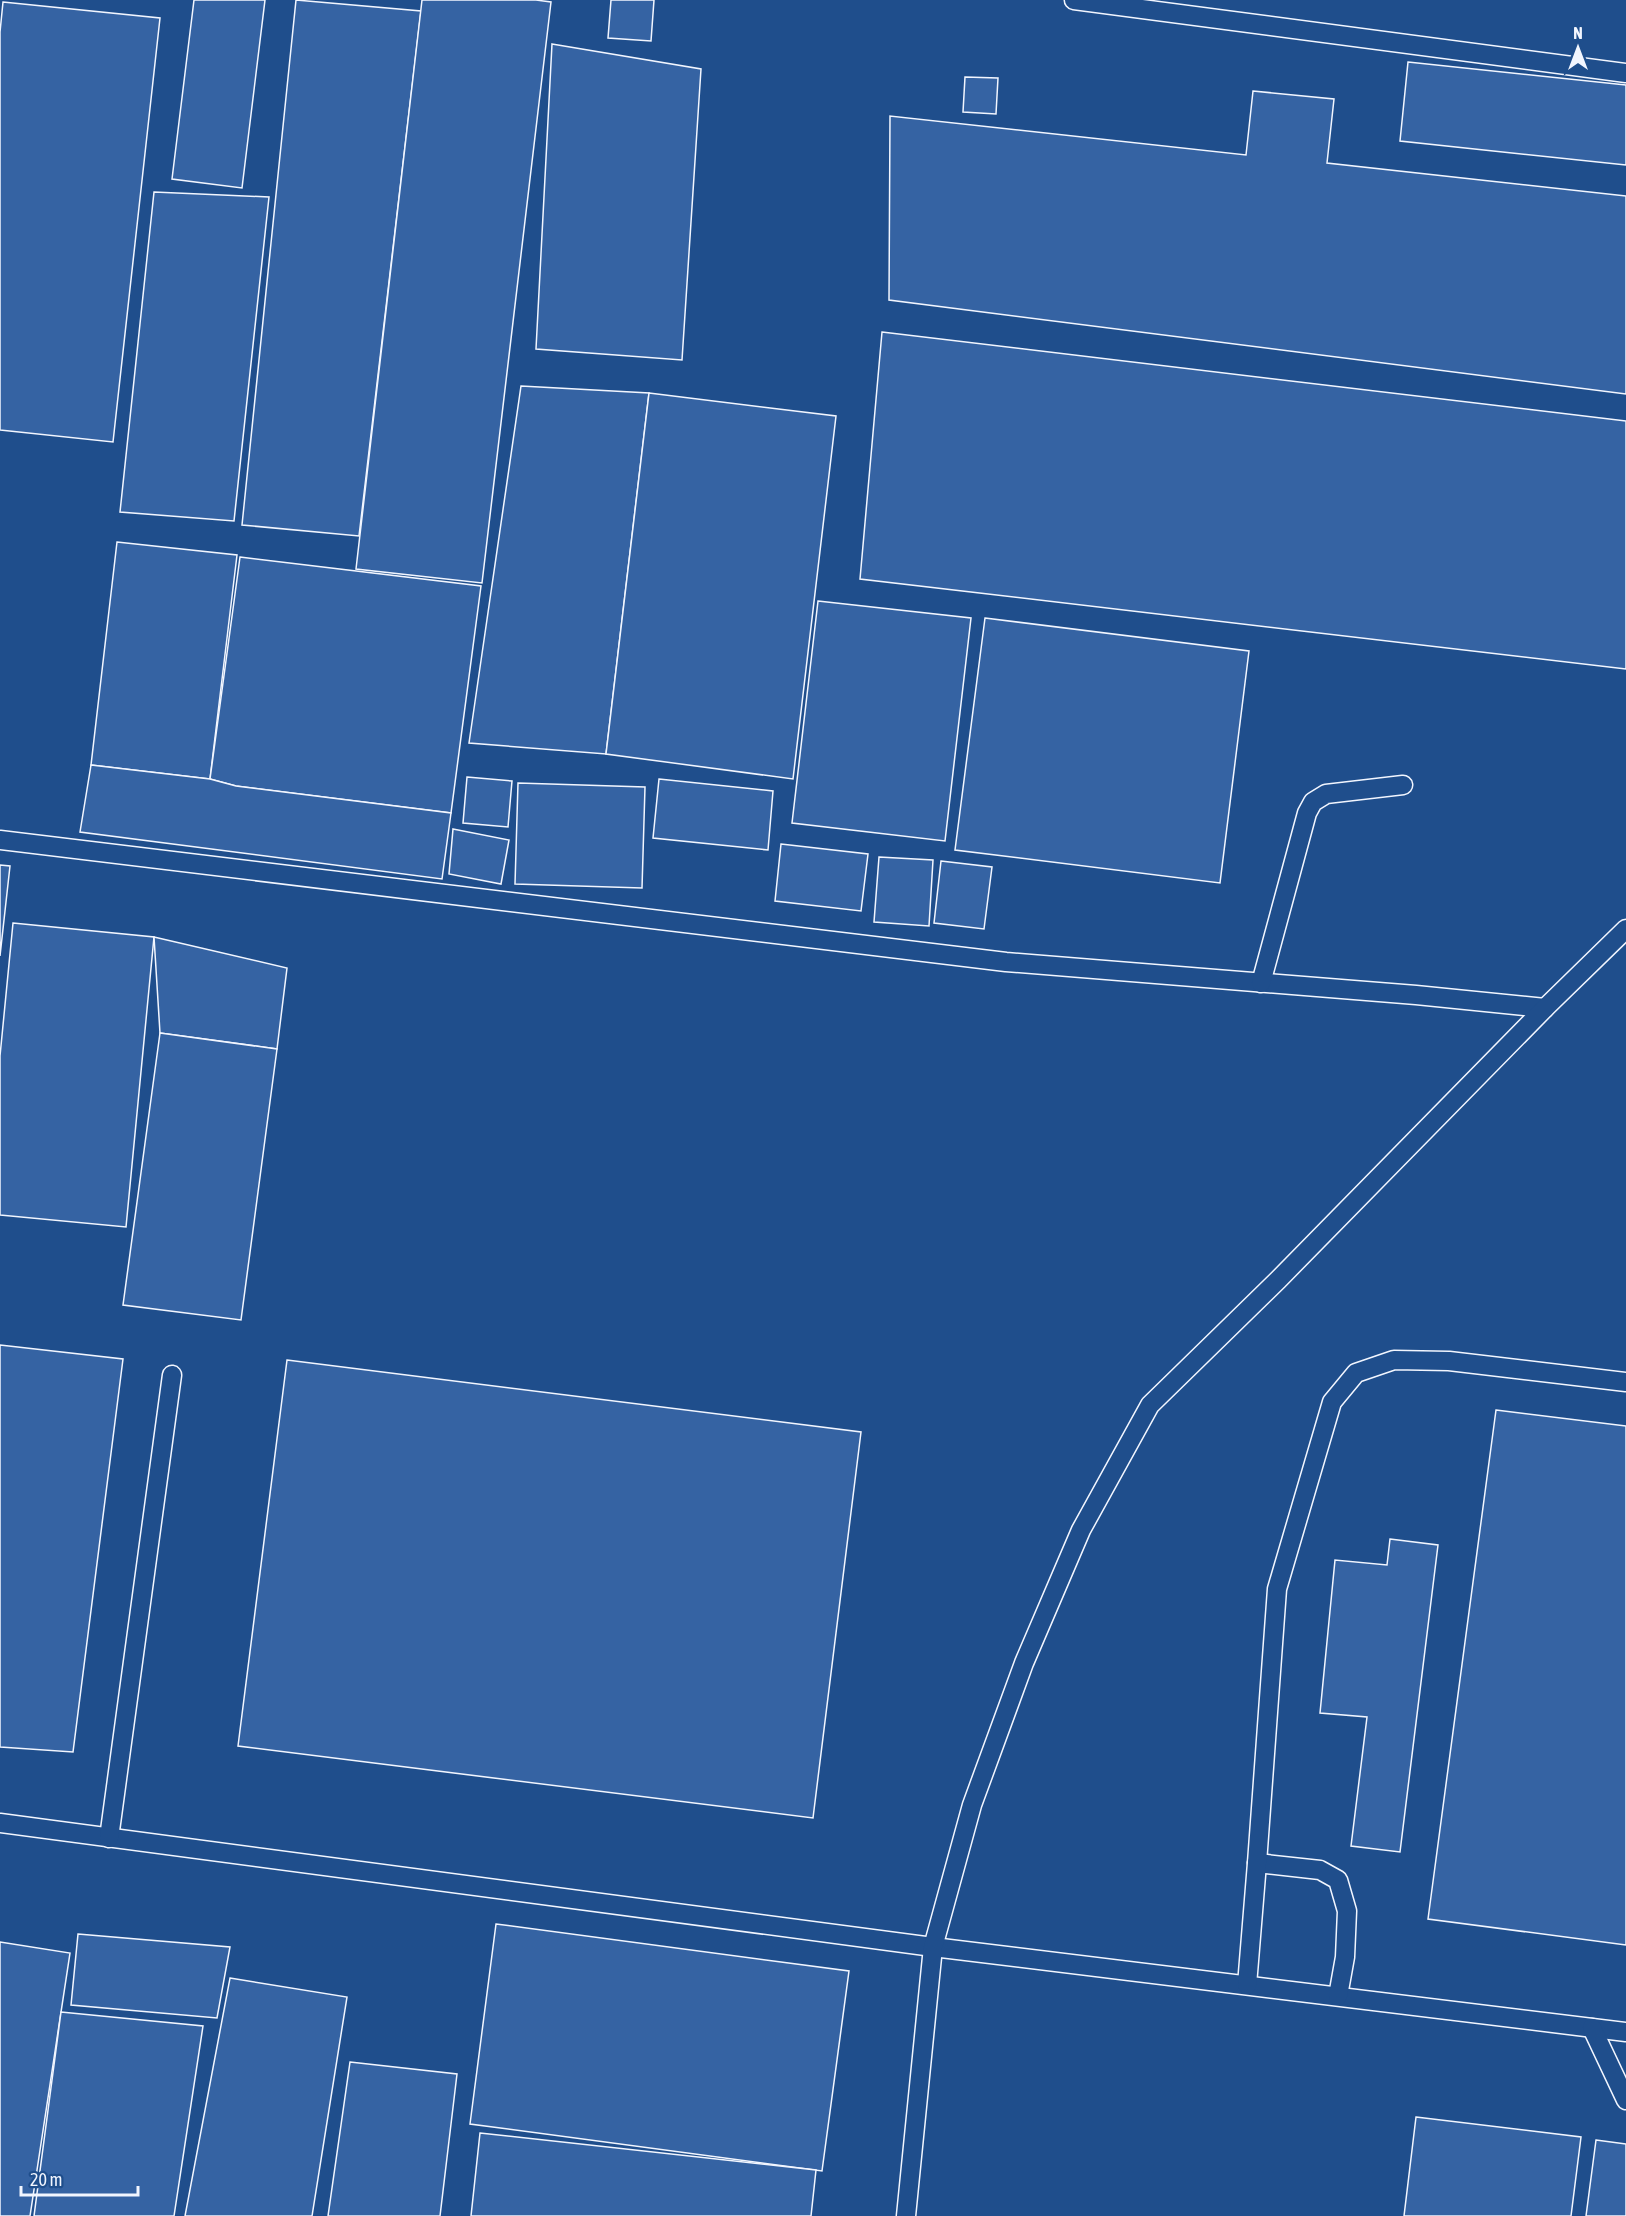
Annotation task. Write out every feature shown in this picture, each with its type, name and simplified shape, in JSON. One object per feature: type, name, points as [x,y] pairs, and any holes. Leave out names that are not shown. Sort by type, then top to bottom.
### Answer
[{"type":"lane","points":[[1074,0],[1626,73]]},
{"type":"lane","points":[[1261,983],[1307,813],[1313,801],[1326,794],[1403,785]]},
{"type":"lane","points":[[0,840],[882,949],[1006,962],[1545,1008]]},
{"type":"lane","points":[[906,2216],[933,1947],[972,1805],[1024,1663],[1081,1530],[1150,1405],[1626,929]]},
{"type":"lane","points":[[1246,1985],[1277,1589],[1332,1402],[1356,1374],[1394,1360],[1449,1361],[1626,1382]]},
{"type":"lane","points":[[109,1838],[172,1376]]},
{"type":"lane","points":[[0,1823],[933,1947],[1626,2032]]},
{"type":"lane","points":[[1257,1863],[1320,1870],[1338,1881],[1347,1911],[1345,1957],[1338,1996]]},
{"type":"lane","points":[[1592,2028],[1626,2100]]},
{"type":"building","points":[[194,0],[265,0],[242,188],[172,179]]},
{"type":"building","points":[[296,0],[421,11],[359,536],[242,525]]},
{"type":"building","points":[[422,0],[551,2],[482,583],[356,569]]},
{"type":"building","points":[[611,0],[654,0],[651,41],[608,38]]},
{"type":"building","points":[[3,2],[160,18],[113,442],[0,430],[0,32]]},
{"type":"building","points":[[552,44],[701,69],[682,360],[536,349]]},
{"type":"building","points":[[1408,62],[1626,85],[1626,165],[1400,141]]},
{"type":"building","points":[[965,77],[998,78],[996,114],[963,112]]},
{"type":"building","points":[[1253,91],[1334,99],[1327,163],[1626,196],[1626,394],[889,300],[890,116],[1246,155]]},
{"type":"building","points":[[154,192],[269,197],[234,521],[120,512]]},
{"type":"building","points":[[882,332],[1626,421],[1626,669],[860,579]]},
{"type":"building","points":[[521,386],[649,393],[606,754],[469,743]]},
{"type":"building","points":[[649,393],[836,416],[793,779],[606,754]]},
{"type":"building","points":[[117,542],[237,555],[210,779],[91,765]]},
{"type":"building","points":[[240,557],[481,586],[451,813],[236,786],[210,779]]},
{"type":"building","points":[[818,601],[971,618],[945,841],[792,823]]},
{"type":"building","points":[[985,618],[1249,651],[1220,883],[955,850]]},
{"type":"building","points":[[91,765],[210,779],[236,786],[451,813],[442,879],[80,832]]},
{"type":"building","points":[[467,777],[512,781],[508,827],[463,823]]},
{"type":"building","points":[[659,779],[773,791],[768,850],[653,838]]},
{"type":"building","points":[[518,783],[645,787],[642,888],[515,884]]},
{"type":"building","points":[[453,829],[509,840],[501,884],[449,874]]},
{"type":"building","points":[[781,844],[868,854],[861,911],[775,901]]},
{"type":"building","points":[[879,857],[933,860],[929,926],[874,922]]},
{"type":"building","points":[[941,861],[992,867],[984,929],[934,923]]},
{"type":"building","points":[[0,865],[10,866],[0,956]]},
{"type":"building","points":[[13,923],[154,937],[126,1227],[0,1215],[0,1056]]},
{"type":"building","points":[[154,937],[287,968],[277,1049],[160,1033]]},
{"type":"building","points":[[160,1033],[277,1049],[241,1320],[123,1305]]},
{"type":"building","points":[[0,1345],[123,1359],[73,1752],[0,1747]]},
{"type":"building","points":[[287,1360],[861,1432],[813,1818],[238,1746]]},
{"type":"building","points":[[1496,1410],[1626,1426],[1626,1945],[1428,1919]]},
{"type":"building","points":[[1390,1539],[1438,1545],[1400,1852],[1351,1846],[1367,1717],[1320,1713],[1335,1560],[1387,1565]]},
{"type":"building","points":[[496,1924],[849,1971],[822,2171],[470,2124]]},
{"type":"building","points":[[78,1934],[230,1947],[217,2018],[71,2005]]},
{"type":"building","points":[[0,1942],[70,1953],[30,2216],[0,2216]]},
{"type":"building","points":[[230,1978],[347,1997],[312,2216],[185,2216]]},
{"type":"building","points":[[61,2012],[203,2026],[174,2216],[34,2216]]},
{"type":"building","points":[[350,2062],[457,2074],[440,2216],[328,2216]]},
{"type":"building","points":[[1416,2117],[1581,2137],[1571,2216],[1404,2216]]},
{"type":"building","points":[[480,2133],[816,2170],[811,2216],[471,2216]]},
{"type":"building","points":[[1596,2140],[1626,2144],[1626,2216],[1586,2216]]}]
